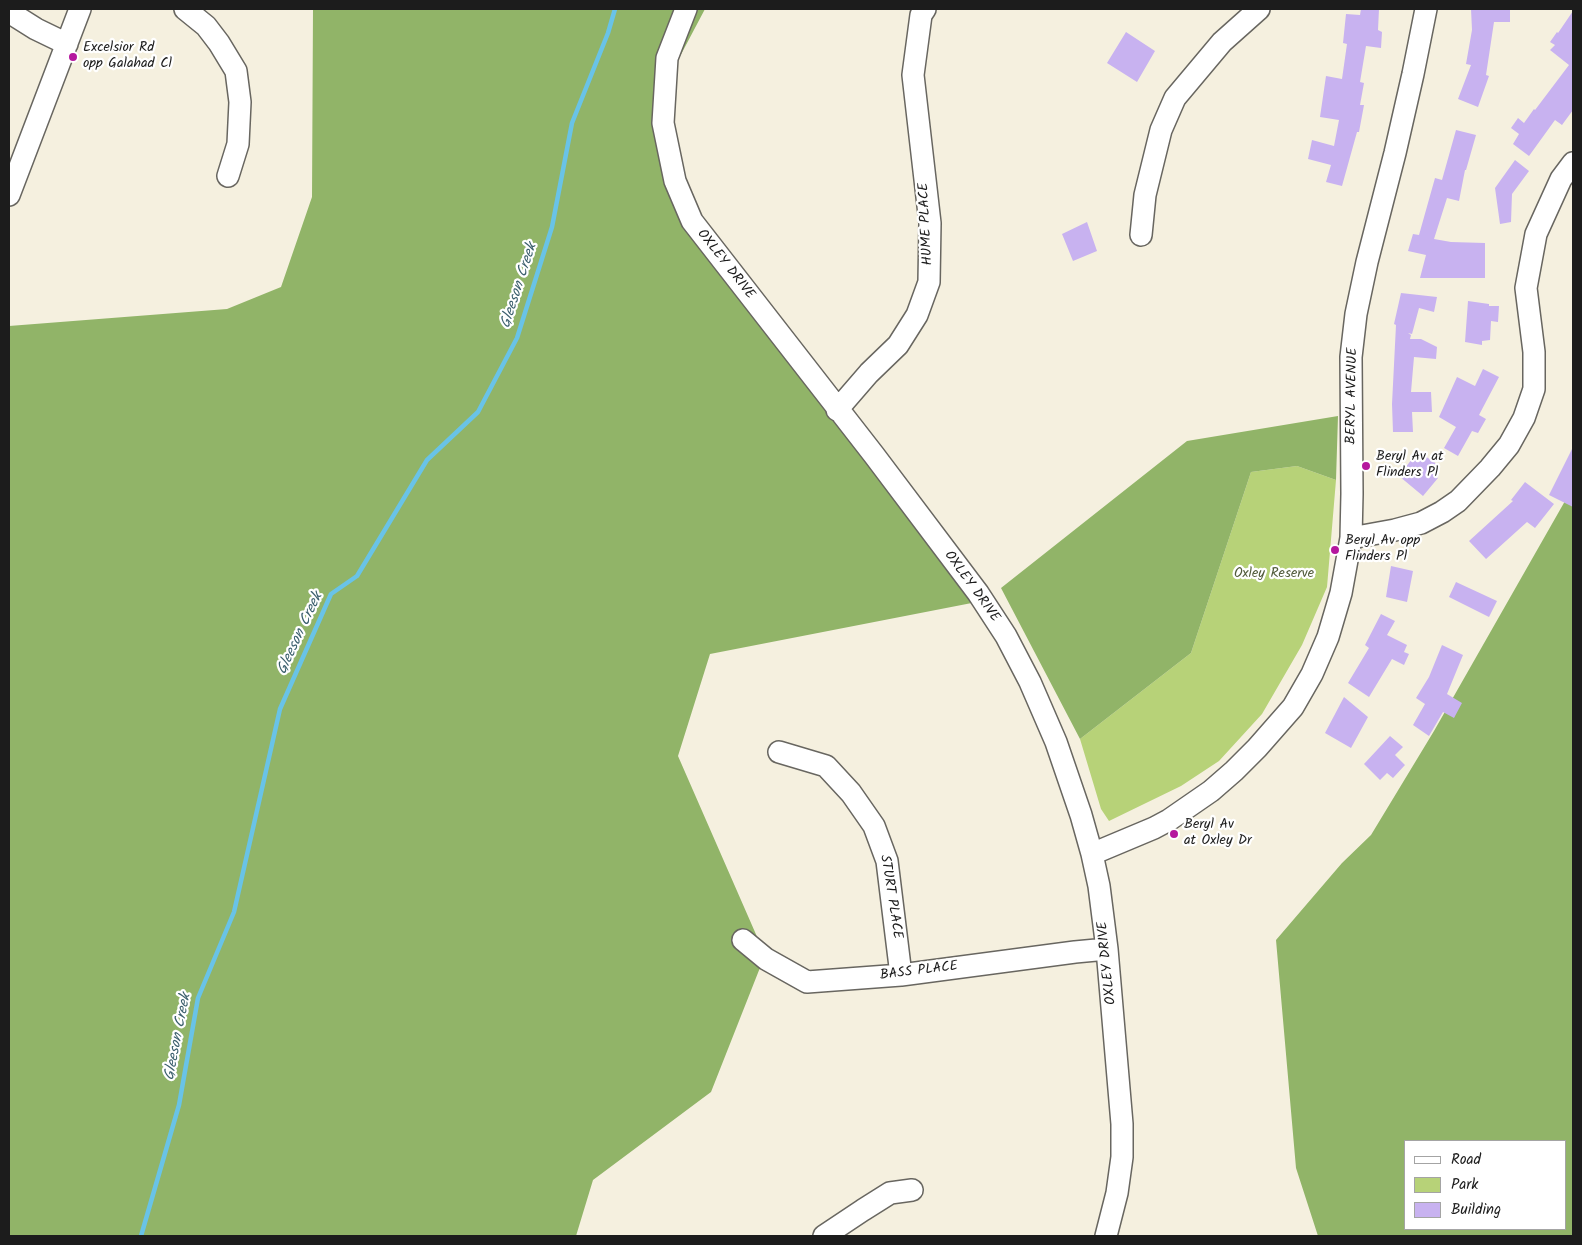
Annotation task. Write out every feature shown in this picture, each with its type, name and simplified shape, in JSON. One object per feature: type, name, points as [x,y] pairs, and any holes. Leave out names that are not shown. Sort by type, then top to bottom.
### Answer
[{"type":"street","points":[[9,195],[80,9]]},
{"type":"street","points":[[185,9],[206,26],[236,71],[240,102],[238,144],[228,176]]},
{"type":"street","name":"OXLEY DRIVE","points":[[686,9],[667,58],[663,123],[675,181],[692,221],[837,410],[874,455],[978,593],[1006,636],[1030,682],[1056,742],[1081,815],[1092,854],[1108,949],[1122,1124],[1122,1157],[1117,1193],[1106,1236]]},
{"type":"street","name":"HUME PLACE","points":[[837,410],[869,373],[898,344],[916,315],[929,282],[930,223],[913,75],[921,15],[925,9]]},
{"type":"street","points":[[1141,235],[1145,195],[1161,130],[1175,98],[1222,42],[1259,9]]},
{"type":"street","name":"BERYL AVENUE","points":[[1092,854],[1154,828],[1188,808],[1211,791],[1257,748],[1293,707],[1320,657],[1336,614],[1351,538],[1351,357],[1356,314],[1422,36],[1426,9]]},
{"type":"street","points":[[9,12],[36,29],[67,44]]},
{"type":"street","points":[[1351,538],[1396,530],[1421,523],[1442,512],[1458,501],[1509,445],[1524,418],[1534,389],[1534,352],[1526,288],[1536,234],[1561,179],[1573,163]]},
{"type":"street","name":"STURT PLACE","points":[[779,752],[826,766],[851,793],[874,826],[887,861],[901,975]]},
{"type":"street","name":"BASS PLACE","points":[[743,940],[766,959],[808,982],[901,975],[1108,949]]},
{"type":"street","points":[[824,1236],[890,1193],[912,1190]]},
{"type":"green space","points":[[313,9],[705,9],[677,62],[669,132],[687,215],[982,601],[710,654],[678,756],[765,955],[711,1092],[593,1180],[576,1236],[9,1236],[9,326],[227,309],[281,287],[312,197]]},
{"type":"green space","points":[[1338,416],[1336,480],[1297,466],[1251,472],[1191,653],[1080,739],[1001,588],[1187,441]]},
{"type":"green space","name":"Oxley Reserve","points":[[1297,466],[1336,480],[1327,587],[1302,645],[1262,714],[1219,761],[1181,786],[1109,821],[1101,809],[1080,739],[1191,653],[1251,472]]},
{"type":"green space","points":[[1573,487],[1573,1236],[1318,1236],[1296,1168],[1276,940],[1342,863],[1371,835],[1434,731]]},
{"type":"building","points":[[1361,9],[1379,9],[1378,30],[1382,32],[1381,48],[1366,46],[1360,82],[1364,83],[1360,105],[1364,105],[1359,132],[1357,132],[1342,186],[1326,182],[1331,165],[1308,159],[1312,140],[1334,146],[1339,120],[1320,117],[1326,76],[1342,79],[1347,44],[1343,43],[1346,14],[1360,15]]},
{"type":"building","points":[[1471,9],[1510,9],[1510,22],[1494,22],[1486,75],[1489,76],[1478,107],[1458,99],[1471,65],[1466,64],[1472,30]]},
{"type":"building","points":[[1573,11],[1573,110],[1562,125],[1555,120],[1529,156],[1513,144],[1519,134],[1511,128],[1518,118],[1524,123],[1569,65],[1550,50],[1555,45],[1550,42]]},
{"type":"building","points":[[1126,32],[1155,51],[1137,82],[1107,63]]},
{"type":"building","points":[[1456,130],[1476,135],[1465,170],[1459,201],[1447,198],[1434,239],[1451,242],[1485,243],[1485,278],[1420,278],[1426,255],[1408,251],[1413,234],[1419,235],[1435,178],[1442,180]]},
{"type":"building","points":[[1515,160],[1529,171],[1512,194],[1511,222],[1500,224],[1495,188]]},
{"type":"building","points":[[1087,222],[1097,251],[1073,261],[1062,234]]},
{"type":"building","points":[[1401,293],[1437,297],[1434,312],[1419,308],[1412,334],[1408,333],[1411,335],[1410,339],[1421,339],[1437,347],[1436,359],[1414,357],[1411,392],[1431,392],[1432,412],[1412,412],[1413,432],[1393,432],[1392,404],[1396,325],[1394,324]]},
{"type":"building","points":[[1468,301],[1489,304],[1489,306],[1499,306],[1498,322],[1491,321],[1490,340],[1482,341],[1482,345],[1465,342]]},
{"type":"building","points":[[1483,369],[1499,377],[1479,415],[1486,419],[1478,433],[1472,431],[1458,456],[1444,448],[1456,427],[1439,417],[1457,377],[1475,386]]},
{"type":"building","points":[[1573,447],[1573,507],[1549,495]]},
{"type":"building","points":[[1418,451],[1438,465],[1432,473],[1438,478],[1423,496],[1399,476]]},
{"type":"building","points":[[1525,482],[1554,504],[1535,528],[1527,522],[1486,559],[1469,541],[1513,501],[1511,500]]},
{"type":"building","points":[[1391,566],[1413,571],[1407,602],[1386,597]]},
{"type":"building","points":[[1456,582],[1497,601],[1489,617],[1449,597]]},
{"type":"building","points":[[1381,614],[1395,621],[1387,635],[1407,645],[1404,652],[1409,654],[1404,665],[1392,659],[1369,697],[1348,683],[1369,648],[1365,645]]},
{"type":"building","points":[[1442,645],[1463,655],[1447,694],[1462,703],[1454,718],[1443,712],[1429,736],[1413,725],[1425,704],[1416,698],[1429,677]]},
{"type":"building","points":[[1344,697],[1368,717],[1351,748],[1325,733]]},
{"type":"building","points":[[1390,736],[1403,747],[1395,755],[1405,765],[1393,778],[1387,773],[1380,780],[1364,764]]},
{"type":"waterway","name":"Gleeson Creek","points":[[141,1236],[179,1105],[198,998],[234,912],[280,709],[331,594],[357,576],[427,460],[478,412],[517,338],[552,227],[572,123],[608,33],[615,9]]},
{"type":"place","name":"Excelsior Rd opp Galahad Cl","points":[[73,57]]},
{"type":"place","name":"Beryl Av at Flinders Pl","points":[[1366,466]]},
{"type":"place","name":"Beryl Av opp Flinders Pl","points":[[1335,550]]},
{"type":"place","name":"Beryl Av at Oxley Dr","points":[[1174,834]]}]
